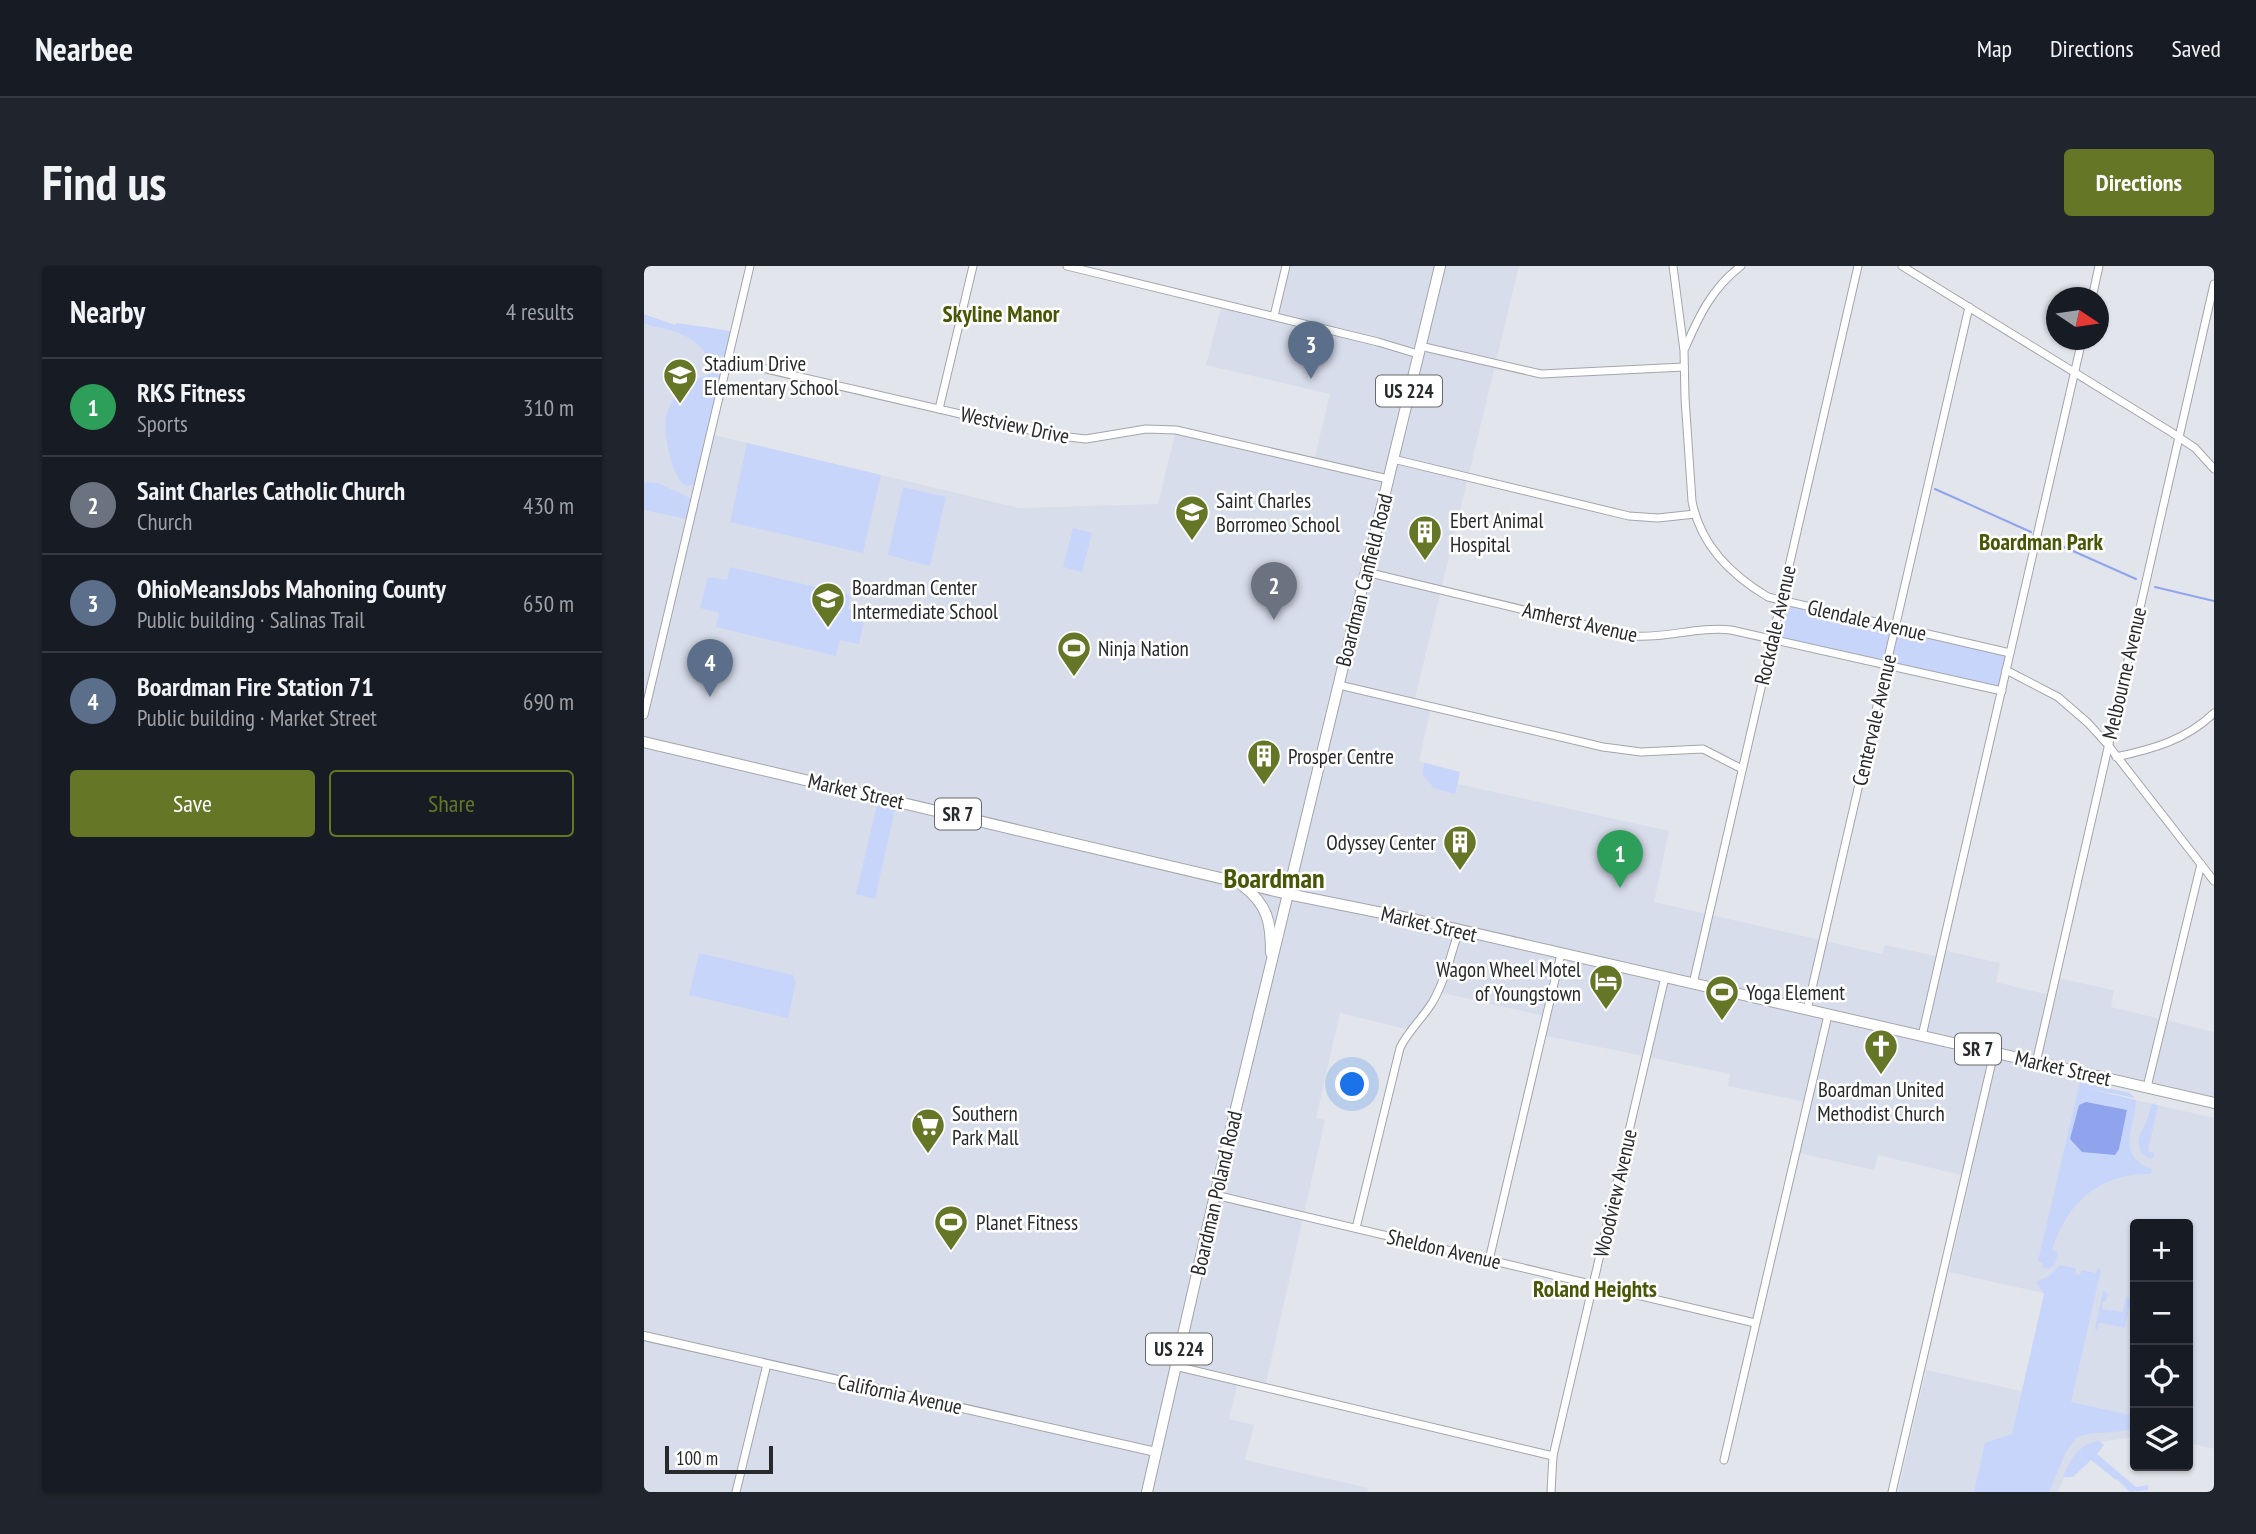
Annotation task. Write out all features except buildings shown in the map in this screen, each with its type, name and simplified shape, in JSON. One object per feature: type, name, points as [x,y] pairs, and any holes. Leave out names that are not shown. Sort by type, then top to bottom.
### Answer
[{"type":"main road","name":"Boardman Canfield Road","points":[[1288,894],[1440,266]]},
{"type":"main road","name":"Market Street","points":[[644,742],[1288,894],[1459,930],[2214,1103]]},
{"type":"main road","points":[[1237,881],[1259,900],[1267,914],[1270,926],[1270,972]]},
{"type":"main road","name":"Boardman Poland Road","points":[[1147,1492],[1288,894]]},
{"type":"street","points":[[644,715],[750,266]]},
{"type":"street","points":[[939,409],[972,266]]},
{"type":"street","points":[[1067,266],[1378,342],[1541,374],[1684,367]]},
{"type":"street","points":[[1274,316],[1286,266]]},
{"type":"street","name":"Glendale Avenue","points":[[1673,266],[1684,351],[1690,485],[1695,514],[1710,547],[1728,569],[1768,597],[2010,653]]},
{"type":"street","points":[[1684,351],[1706,304],[1721,284],[1741,266]]},
{"type":"street","name":"Rockdale Avenue","points":[[1693,984],[1858,266]]},
{"type":"street","points":[[1902,266],[2179,437],[2201,453],[2214,469]]},
{"type":"street","points":[[2094,287],[2099,266]]},
{"type":"street","name":"Melbourne Avenue","points":[[2036,1063],[2214,284]]},
{"type":"street","name":"Centervale Avenue","points":[[1807,1010],[1969,307]]},
{"type":"street","points":[[1922,1035],[2080,350]]},
{"type":"street","name":"Westview Drive","points":[[726,366],[736,362],[1072,439],[1101,438],[1146,429],[1175,430],[1388,479]]},
{"type":"street","points":[[1393,459],[1629,516],[1658,518],[1695,514]]},
{"type":"street","name":"Amherst Avenue","points":[[1366,572],[1632,636],[1663,637],[1717,628],[1772,638],[2001,691]]},
{"type":"street","points":[[2006,670],[2058,696],[2079,713],[2108,744],[2214,881]]},
{"type":"street","points":[[1339,685],[1603,747],[1641,752],[1703,749],[1742,769]]},
{"type":"street","points":[[2116,757],[2177,740],[2214,712]]},
{"type":"street","points":[[2147,1087],[2201,864]]},
{"type":"street","points":[[1356,1228],[1397,1058],[1408,1033],[1426,1013],[1437,992],[1459,930]]},
{"type":"street","points":[[1489,1260],[1561,954]]},
{"type":"street","name":"Woodview Avenue","points":[[1551,1492],[1553,1456],[1665,977]]},
{"type":"street","points":[[1724,1460],[1828,1015]]},
{"type":"street","points":[[1892,1492],[1994,1053]]},
{"type":"street","name":"Sheldon Avenue","points":[[1215,1195],[1755,1323]]},
{"type":"street","name":"California Avenue","points":[[644,1336],[1156,1452]]},
{"type":"street","points":[[736,1492],[767,1364]]},
{"type":"street","points":[[1175,1366],[1553,1456]]},
{"type":"shaded area","points":[[1286,266],[1519,266],[1414,702],[1431,707],[1419,761],[1460,772],[1458,784],[1669,831],[1654,902],[1882,954],[1885,945],[1939,957],[1942,950],[2000,963],[1996,982],[2050,995],[2054,977],[2114,990],[2111,1007],[2214,1032],[2214,1103],[2082,1073],[2079,1087],[2214,1118],[2214,1449],[2193,1444],[2193,1219],[2130,1219],[2130,1438],[2092,1443],[2071,1462],[2058,1492],[1898,1492],[1926,1370],[2070,1402],[2092,1304],[1949,1272],[1974,1161],[1969,1161],[1966,1176],[1878,1155],[1874,1170],[1795,1152],[1806,1102],[1728,1086],[1730,1074],[1542,1035],[1545,1016],[1438,992],[1410,1030],[1340,1013],[1316,1118],[1325,1120],[1265,1387],[1238,1381],[1229,1419],[1254,1425],[1245,1460],[1368,1488],[1367,1492],[644,1492],[644,323],[732,344],[710,434],[1019,508],[1158,504],[1176,430],[1314,461],[1330,394],[1206,365],[1222,304],[1274,316]]},
{"type":"shaded area","points":[[644,314],[675,325],[676,323],[734,333],[728,355],[708,358],[696,343],[688,338],[644,324]]},
{"type":"shaded area","points":[[715,372],[723,376],[698,483],[687,486],[679,479],[672,462],[667,441],[666,416],[680,386]]},
{"type":"shaded area","points":[[747,443],[881,475],[863,553],[730,522]]},
{"type":"shaded area","points":[[644,482],[658,483],[694,500],[691,520],[644,510]]},
{"type":"shaded area","points":[[903,487],[946,497],[930,566],[888,555]]},
{"type":"shaded area","points":[[1073,528],[1092,533],[1082,572],[1063,567]]},
{"type":"shaded area","points":[[730,567],[851,595],[848,609],[866,614],[859,644],[840,640],[836,656],[716,627],[719,613],[700,608],[708,577],[727,580]]},
{"type":"shaded area","points":[[1780,600],[2010,653],[2002,691],[1772,638]]},
{"type":"shaded area","points":[[1424,763],[1460,772],[1455,794],[1434,788],[1423,775]]},
{"type":"shaded area","points":[[879,796],[897,800],[875,899],[856,894]]},
{"type":"shaded area","points":[[699,953],[793,975],[796,982],[788,1018],[689,995]]},
{"type":"shaded area","points":[[2080,1082],[2130,1093],[2135,1098],[2085,1088],[2136,1100],[2130,1149],[2134,1157],[2152,1169],[2151,1174],[2133,1175],[2101,1185],[2076,1205],[2058,1233],[2052,1250],[2058,1252],[2055,1264],[2049,1269],[2042,1267],[2043,1263],[2038,1261]]},
{"type":"shaded area","points":[[2152,1104],[2158,1105],[2148,1151],[2154,1153],[2150,1159],[2144,1155],[2139,1141]]},
{"type":"shaded area","points":[[2060,1265],[2076,1268],[2075,1274],[2080,1275],[2082,1270],[2096,1273],[2098,1268],[2101,1270],[2071,1402],[2130,1415],[2130,1429],[2076,1438],[2065,1454],[2049,1492],[1974,1492],[1985,1443],[2012,1434],[2044,1294],[2036,1282],[2049,1276]]},
{"type":"shaded area","points":[[2103,1290],[2108,1294],[2106,1301],[2102,1303],[2102,1309],[2123,1312],[2126,1297],[2130,1298],[2125,1328],[2099,1323],[2097,1330],[2095,1329]]},
{"type":"shaded area","points":[[2099,1441],[2104,1445],[2097,1454],[2136,1487],[2148,1485],[2148,1490],[2130,1492],[2091,1460],[2073,1477],[2063,1477],[2072,1458],[2080,1449]]},
{"type":"water","points":[[2086,1102],[2127,1110],[2119,1149],[2115,1155],[2082,1152],[2070,1139],[2079,1105]]},
{"type":"waterway","points":[[1935,489],[2031,532]]},
{"type":"waterway","points":[[2046,539],[2136,579]]},
{"type":"waterway","points":[[2155,587],[2214,601]]},
{"type":"place","name":"OhioMeansJobs Mahoning County","points":[[1311,379]]},
{"type":"place","name":"Stadium Drive Elementary School","points":[[680,405]]},
{"type":"place","name":"Saint Charles Borromeo School","points":[[1192,542]]},
{"type":"place","name":"Ebert Animal Hospital","points":[[1425,562]]},
{"type":"place","name":"Saint Charles Catholic Church","points":[[1274,620]]},
{"type":"place","name":"Boardman Center Intermediate School","points":[[828,629]]},
{"type":"place","name":"Ninja Nation","points":[[1074,678]]},
{"type":"place","name":"Boardman Fire Station 71","points":[[710,697]]},
{"type":"place","name":"Prosper Centre","points":[[1264,786]]},
{"type":"place","name":"Odyssey Center","points":[[1460,872]]},
{"type":"place","name":"RKS Fitness","points":[[1620,888]]},
{"type":"place","name":"Wagon Wheel Motel of Youngstown","points":[[1606,1011]]},
{"type":"place","name":"Yoga Element","points":[[1722,1022]]},
{"type":"place","name":"Boardman United Methodist Church","points":[[1881,1076]]},
{"type":"place","name":"Southern Park Mall","points":[[928,1155]]},
{"type":"place","name":"Planet Fitness","points":[[951,1252]]},
{"type":"district","name":"Skyline Manor","points":[[1001,313]]},
{"type":"district","name":"Boardman Park","points":[[2041,541]]},
{"type":"district","name":"Boardman","points":[[1274,877]]},
{"type":"district","name":"Roland Heights","points":[[1595,1288]]}]
